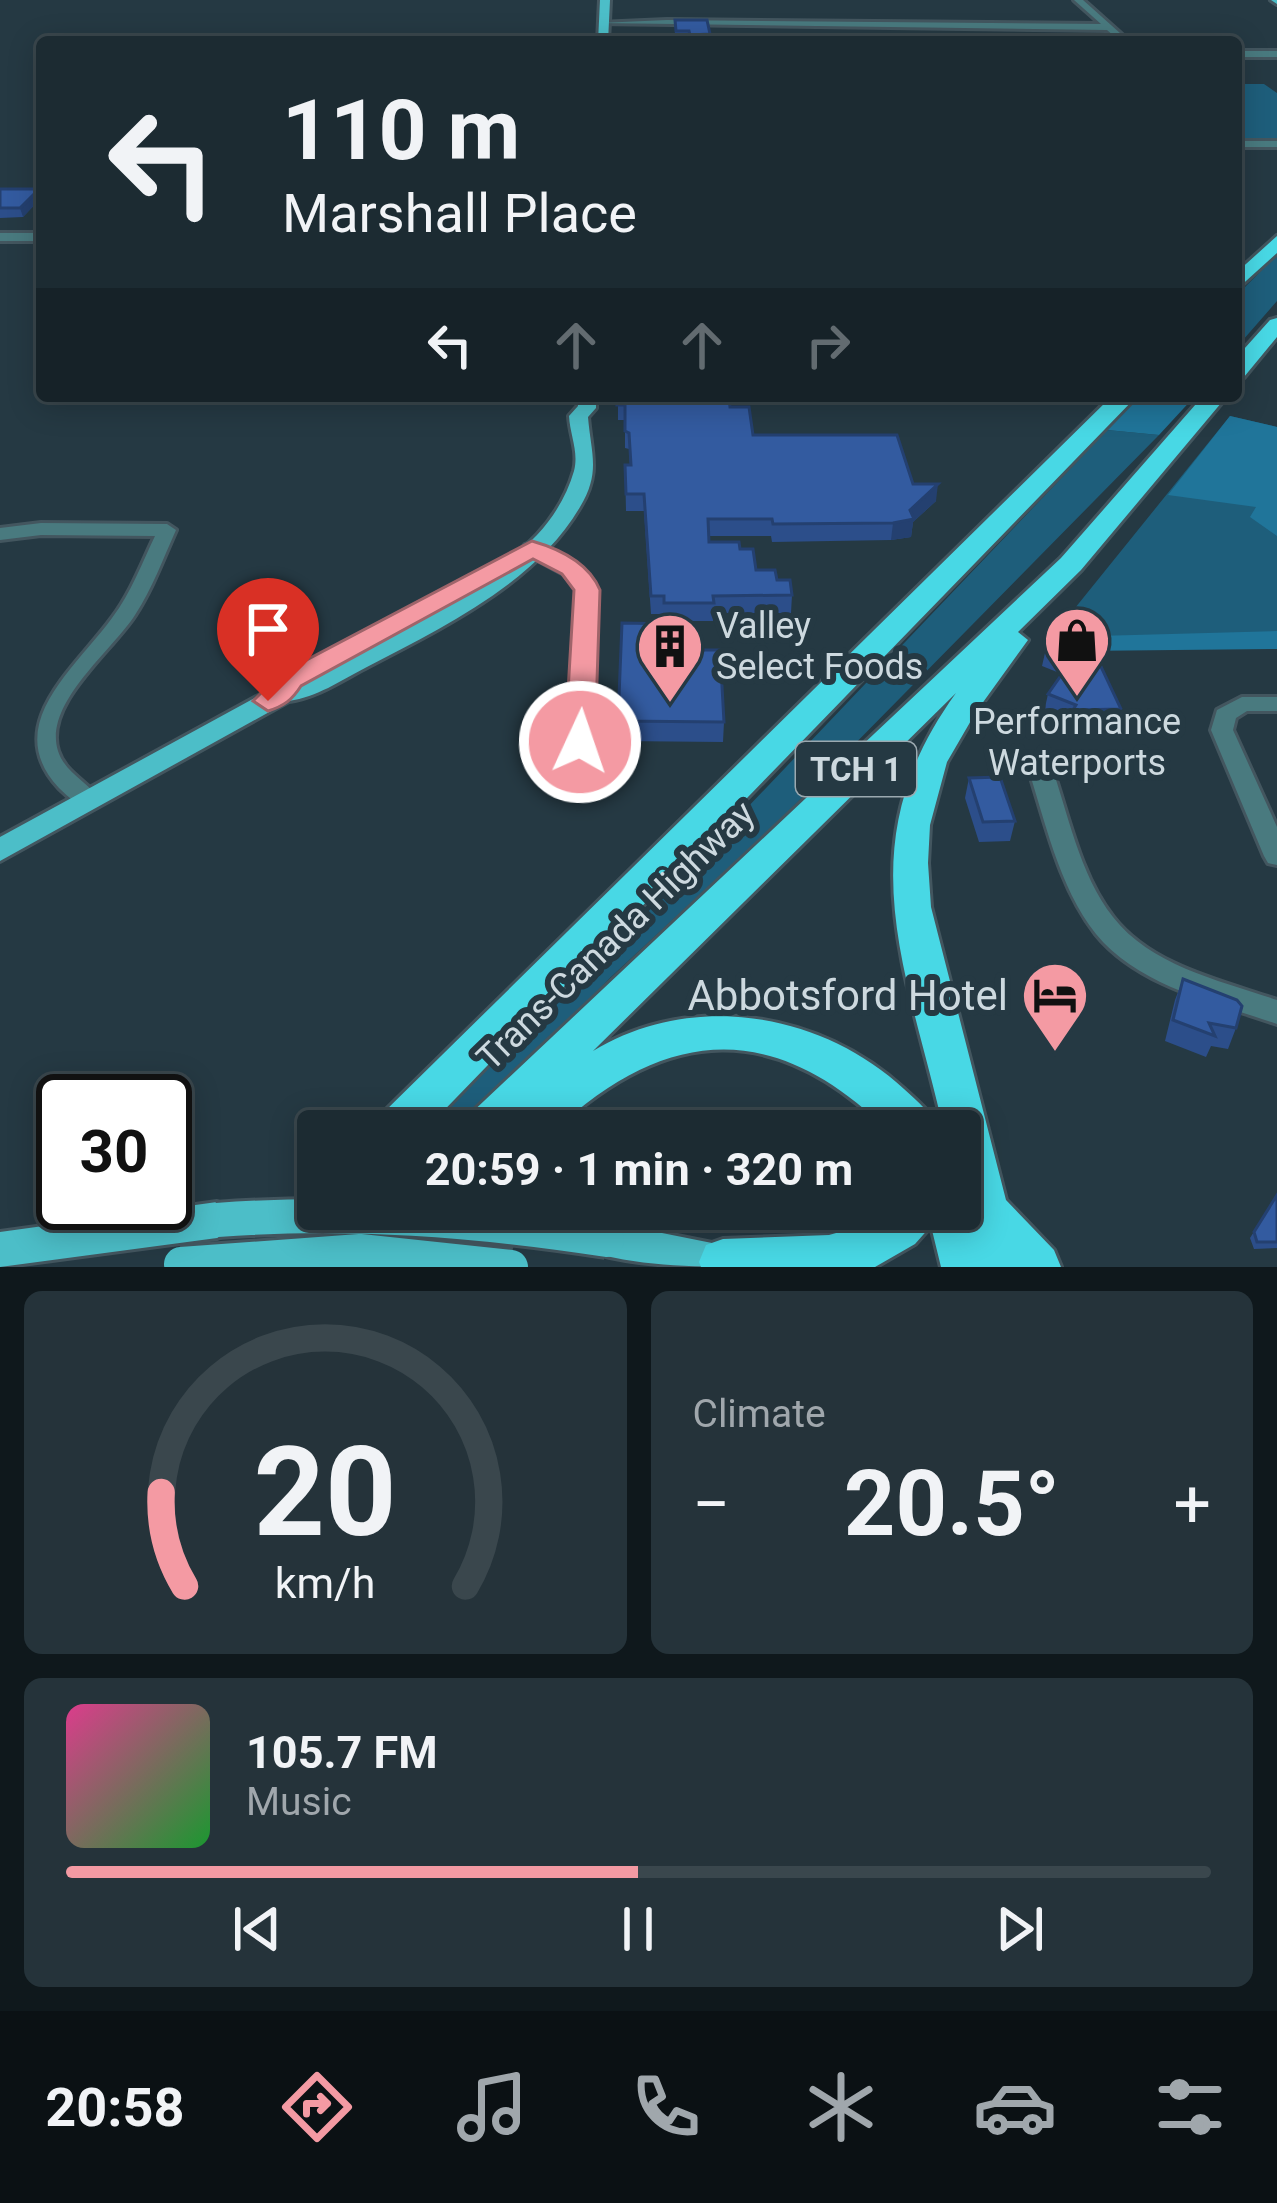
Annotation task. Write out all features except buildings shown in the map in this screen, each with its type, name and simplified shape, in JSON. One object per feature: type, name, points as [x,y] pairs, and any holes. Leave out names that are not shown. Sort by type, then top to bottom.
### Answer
[{"type":"highway","points":[[1242,278],[1277,242]]},
{"type":"highway","points":[[1242,365],[1277,324]]},
{"type":"highway","name":"Trans-Canada Highway","points":[[416,1110],[1119,402]]},
{"type":"highway","name":"Trans-Canada Highway","points":[[505,1110],[1071,564],[1210,402]]},
{"type":"highway","points":[[950,1110],[912,907],[907,860],[912,805],[946,728],[1071,564]]},
{"type":"highway","points":[[542,1110],[555,1096],[619,1059],[666,1039],[712,1032],[752,1033],[801,1044],[844,1063],[900,1110]]},
{"type":"highway","points":[[981,1221],[1037,1267]]},
{"type":"highway","points":[[268,1267],[301,1230]]},
{"type":"highway","points":[[369,1267],[400,1230]]},
{"type":"highway","points":[[396,1267],[430,1230]]},
{"type":"highway","points":[[730,1265],[795,1267],[838,1260],[878,1246],[903,1230]]},
{"type":"highway","points":[[965,1267],[967,1230]]},
{"type":"highway","points":[[979,1230],[999,1267]]},
{"type":"main road","points":[[603,36],[605,0]]},
{"type":"main road","points":[[0,850],[282,694],[302,691],[514,572],[577,493],[585,468],[586,437],[595,430],[596,416],[587,402]]},
{"type":"main road","points":[[282,694],[290,680],[532,549]]},
{"type":"main road","points":[[394,640],[390,634],[470,582]]},
{"type":"main road","points":[[0,1250],[217,1220],[330,1212],[398,1213],[486,1220],[730,1265]]},
{"type":"main road","points":[[170,1265],[360,1251],[511,1267]]},
{"type":"street","points":[[1078,0],[1120,36]]},
{"type":"street","points":[[604,22],[785,22],[875,29],[1111,27]]},
{"type":"street","points":[[1242,54],[1277,54]]},
{"type":"street","points":[[1242,144],[1277,144]]},
{"type":"street","points":[[0,237],[36,237]]},
{"type":"street","points":[[0,534],[41,529],[166,530],[128,612],[33,714],[26,738],[31,759],[50,778],[89,800]]},
{"type":"street","points":[[532,549],[571,568],[582,577],[587,590],[580,742]]},
{"type":"street","points":[[1277,704],[1242,704],[1225,715],[1222,730],[1277,856]]},
{"type":"street","points":[[1038,762],[1090,902],[1114,937],[1158,968],[1277,1012]]},
{"type":"shaded area","points":[[1242,84],[1264,84],[1277,93],[1277,140],[1242,139]]},
{"type":"shaded area","points":[[1277,255],[1277,301],[1242,341],[1242,290]]},
{"type":"shaded area","points":[[1133,402],[1189,402],[1159,435],[1107,430]]},
{"type":"shaded area","points":[[1230,416],[1277,427],[1277,643],[1046,644]]},
{"type":"shaded area","points":[[1230,416],[1277,427],[1277,536],[1250,517],[1256,507],[1168,495]]},
{"type":"shaded area","points":[[1107,430],[1159,435],[774,826],[611,977],[482,1110],[448,1110],[606,956]]},
{"type":"shaded area","points":[[1277,631],[1277,649],[1078,651],[1097,636]]},
{"type":"place","name":"Performance Waterports","points":[[1077,699]]},
{"type":"place","name":"Valley Select Foods","points":[[670,705]]},
{"type":"place","name":"Abbotsford Hotel","points":[[1055,1054]]},
{"type":"route","points":[[268,701],[282,694],[290,680],[532,549],[571,568],[582,577],[587,590],[580,742]]}]
